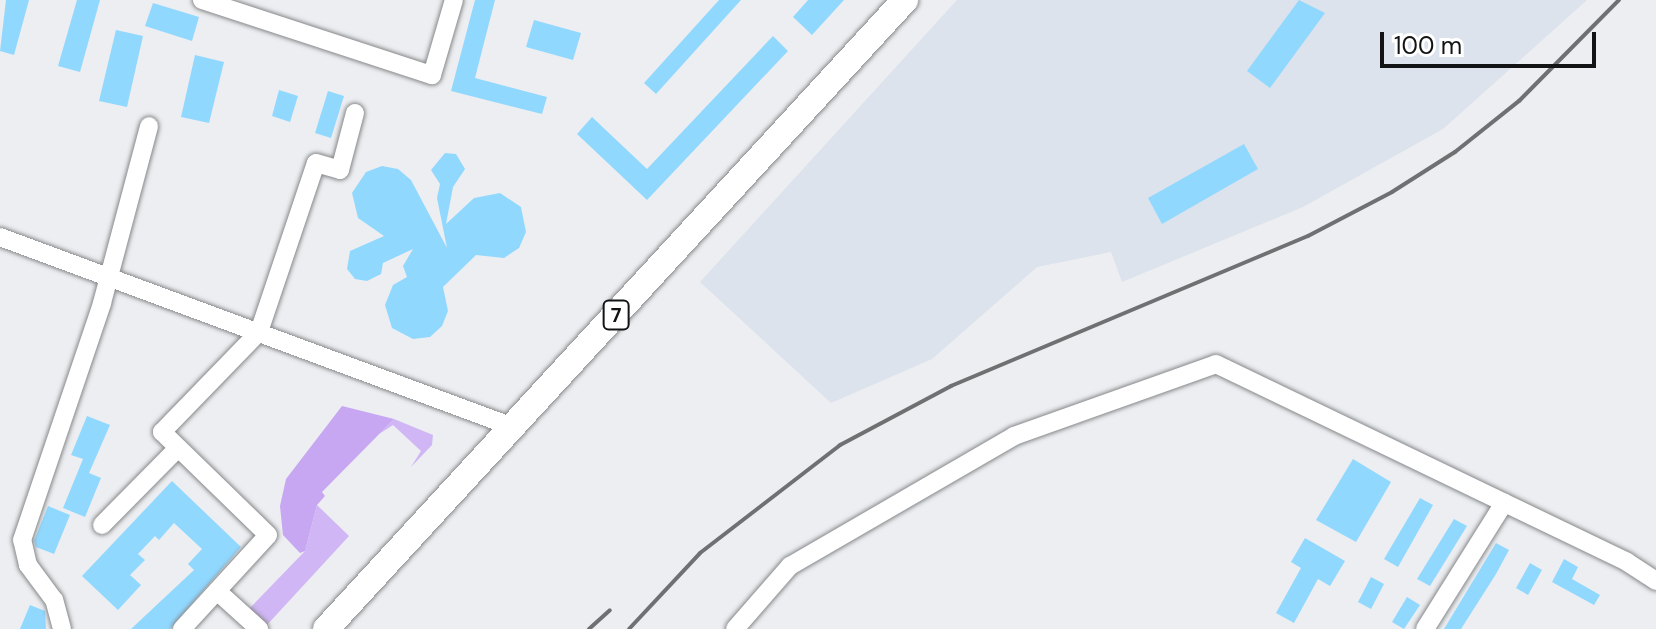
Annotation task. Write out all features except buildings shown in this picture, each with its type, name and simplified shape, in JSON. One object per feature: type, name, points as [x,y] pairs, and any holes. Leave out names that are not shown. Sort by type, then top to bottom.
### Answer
[{"type":"highway","name":"7","points":[[326,629],[905,0]]},
{"type":"street","points":[[202,0],[432,75],[454,0]]},
{"type":"street","points":[[182,629],[268,535],[176,450],[162,432],[259,332],[316,163],[340,170],[355,113]]},
{"type":"street","points":[[62,629],[54,600],[28,565],[22,540],[109,278],[149,126]]},
{"type":"street","points":[[0,237],[513,427]]},
{"type":"street","points":[[735,629],[790,566],[1014,436],[1216,364],[1504,503],[1656,581]]},
{"type":"street","points":[[102,525],[176,450]]},
{"type":"street","points":[[1425,629],[1504,503]]},
{"type":"street","points":[[217,591],[259,629]]},
{"type":"shaded area","points":[[957,0],[1587,0],[1443,129],[1303,207],[1122,282],[1111,252],[1037,267],[932,359],[831,403],[700,282]]},
{"type":"shaded area","points":[[342,406],[394,419],[322,492],[325,496],[317,505],[305,551],[300,553],[283,535],[280,506],[286,479]]},
{"type":"shaded area","points":[[394,419],[433,435],[432,445],[411,467],[421,451],[393,425],[379,434]]},
{"type":"shaded area","points":[[317,505],[349,536],[266,626],[248,610],[305,551]]},
{"type":"railway","points":[[629,629],[700,553],[840,445],[951,386],[1308,236],[1392,192],[1455,152],[1519,101],[1619,0]]},
{"type":"railway","points":[[589,629],[610,610]]}]
